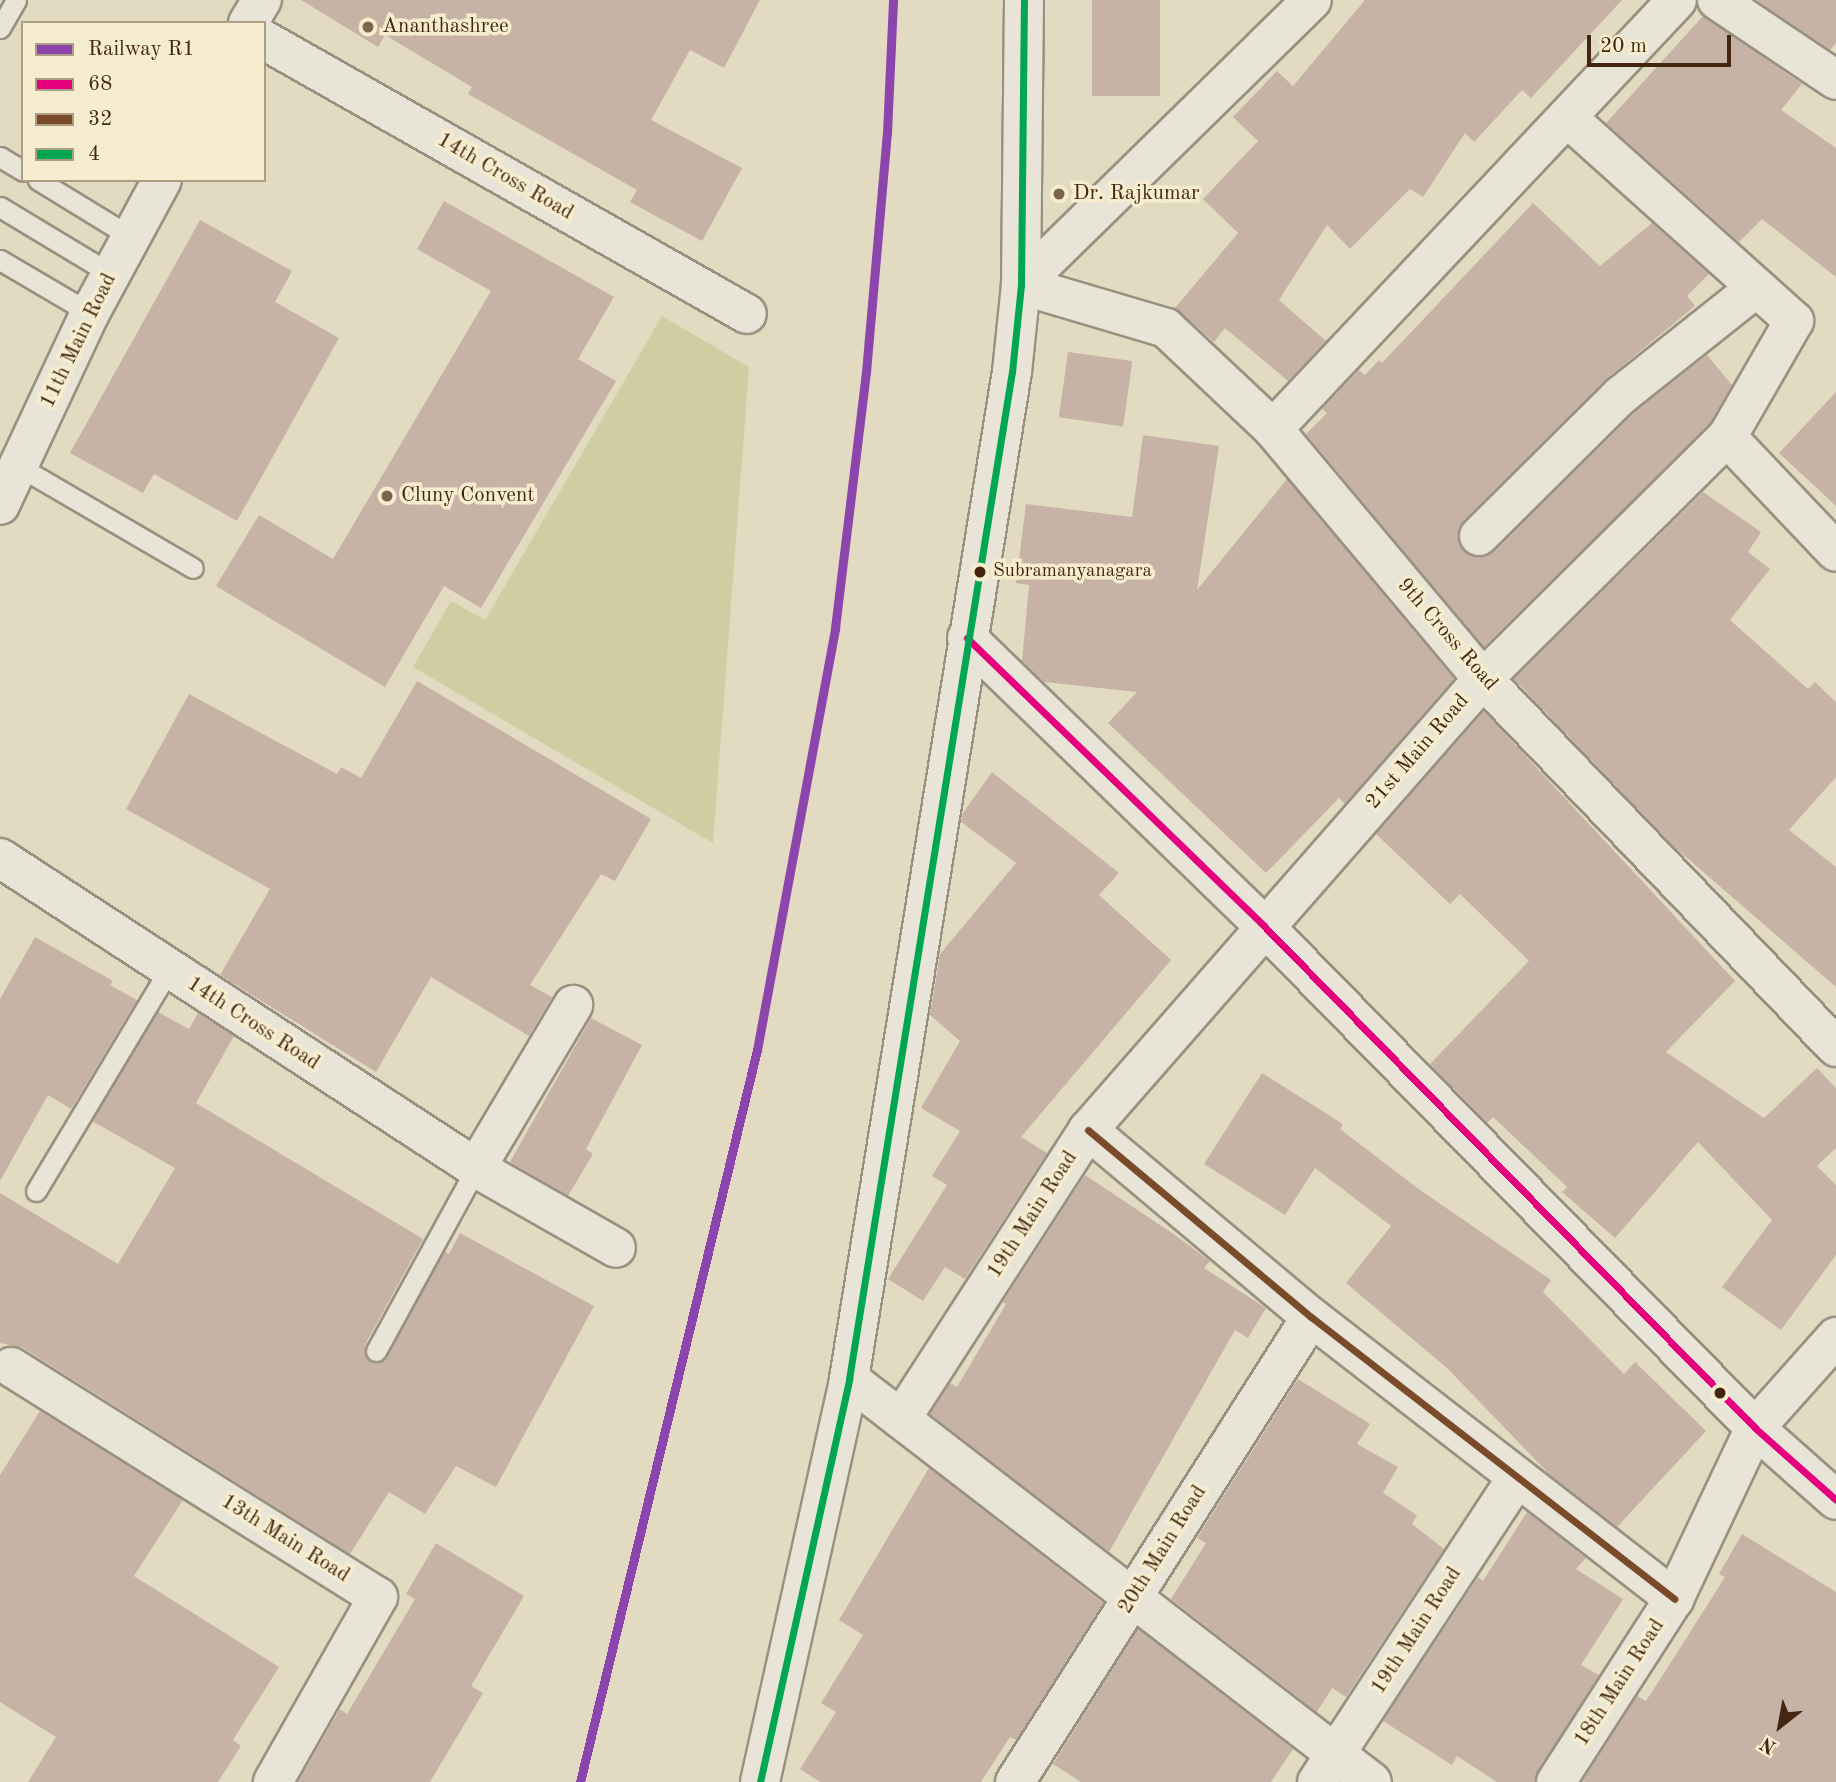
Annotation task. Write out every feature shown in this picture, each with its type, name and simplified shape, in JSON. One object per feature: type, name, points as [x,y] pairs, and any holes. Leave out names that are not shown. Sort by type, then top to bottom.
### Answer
[{"type":"street","points":[[249,21],[262,0]]},
{"type":"street","points":[[761,1782],[849,1379],[1012,372],[1021,285],[1024,0]]},
{"type":"street","points":[[1021,285],[1312,0]]},
{"type":"street","points":[[1273,429],[1677,0]]},
{"type":"street","points":[[1717,0],[1836,80]]},
{"type":"street","name":"14th Cross Road","points":[[266,41],[747,314]]},
{"type":"street","points":[[1479,536],[1620,396],[1756,288],[1567,118]]},
{"type":"street","name":"11th Main Road","points":[[0,505],[90,313],[161,182]]},
{"type":"street","name":"9th Cross Road","points":[[1021,285],[1166,328],[1273,429],[1483,678],[1836,1047]]},
{"type":"street","name":"21st Main Road","points":[[1264,926],[1483,678],[1727,437],[1794,321],[1756,288]]},
{"type":"street","points":[[1727,437],[1836,552]]},
{"type":"street","points":[[967,638],[1264,926],[1755,1428],[1836,1500]]},
{"type":"street","name":"14th Cross Road","points":[[0,858],[491,1177],[617,1248]]},
{"type":"street","name":"19th Main Road","points":[[901,1419],[1088,1130],[1264,926]]},
{"type":"street","points":[[491,1177],[573,1005]]},
{"type":"street","points":[[1088,1130],[1311,1317],[1674,1599]]},
{"type":"street","name":"20th Main Road","points":[[1014,1782],[1311,1317]]},
{"type":"street","name":"18th Main Road","points":[[1556,1782],[1674,1599],[1755,1428],[1836,1337]]},
{"type":"street","name":"13th Main Road","points":[[4,1371],[378,1597],[273,1782]]},
{"type":"street","points":[[849,1379],[1132,1599],[1327,1768],[1372,1782]]},
{"type":"street","name":"19th Main Road","points":[[1327,1768],[1517,1479]]},
{"type":"lane","points":[[0,28],[16,0]]},
{"type":"lane","points":[[0,157],[21,170]]},
{"type":"lane","points":[[41,182],[131,237]]},
{"type":"lane","points":[[0,206],[111,274]]},
{"type":"lane","points":[[0,260],[90,313]]},
{"type":"lane","points":[[20,467],[193,568]]},
{"type":"lane","points":[[36,1191],[169,970]]},
{"type":"lane","points":[[376,1351],[491,1177]]},
{"type":"shaded area","points":[[662,316],[749,367],[713,843],[413,667],[451,601],[485,620]]},
{"type":"building","points":[[301,0],[760,0],[724,68],[690,50],[651,120],[742,168],[702,241],[630,202],[637,190],[468,94],[472,87],[385,35],[378,47]]},
{"type":"building","points":[[1092,0],[1160,0],[1160,96],[1092,96]]},
{"type":"building","points":[[1365,0],[1622,0],[1531,98],[1522,90],[1474,142],[1465,133],[1423,197],[1410,189],[1350,249],[1327,225],[1279,300],[1326,341],[1288,381],[1225,328],[1214,342],[1175,308],[1238,233],[1203,199],[1258,141],[1233,117],[1277,71],[1293,86]]},
{"type":"building","points":[[1756,0],[1836,0],[1836,43],[1830,50]]},
{"type":"building","points":[[1703,16],[1802,84],[1781,110],[1836,148],[1836,277],[1762,219],[1739,242],[1606,123]]},
{"type":"building","points":[[444,201],[614,297],[578,359],[616,381],[481,608],[444,586],[385,687],[216,586],[259,515],[333,559],[491,291],[417,249]]},
{"type":"building","points":[[1533,203],[1600,266],[1652,223],[1709,274],[1687,296],[1695,306],[1605,380],[1464,520],[1458,541],[1464,552],[1484,557],[1494,552],[1635,412],[1707,355],[1732,385],[1710,424],[1484,647],[1306,434],[1327,413],[1322,409],[1359,370],[1365,375],[1379,360],[1382,363]]},
{"type":"building","points":[[200,220],[292,271],[275,302],[339,338],[237,521],[154,474],[143,493],[70,453]]},
{"type":"building","points":[[1068,352],[1132,361],[1123,426],[1059,417]]},
{"type":"building","points":[[1836,392],[1836,506],[1779,453]]},
{"type":"building","points":[[1143,435],[1219,446],[1197,590],[1287,479],[1454,679],[1345,804],[1339,798],[1266,873],[1108,723],[1137,692],[1044,682],[1022,661],[1029,585],[1016,583],[1026,504],[1132,517]]},
{"type":"building","points":[[1703,492],[1761,532],[1748,552],[1770,569],[1730,620],[1808,689],[1815,682],[1836,702],[1836,777],[1789,830],[1836,867],[1836,987],[1671,844],[1514,679]]},
{"type":"building","points":[[417,681],[651,819],[615,881],[601,874],[530,985],[552,997],[529,1036],[431,977],[376,1072],[220,975],[270,889],[126,809],[189,694],[337,774],[341,767],[361,778]]},
{"type":"building","points":[[1484,711],[1735,981],[1666,1052],[1764,1118],[1817,1068],[1836,1088],[1836,1148],[1817,1166],[1836,1185],[1836,1255],[1781,1330],[1722,1287],[1772,1220],[1698,1142],[1615,1238],[1562,1192],[1567,1187],[1493,1117],[1487,1123],[1430,1064],[1529,961],[1460,894],[1450,904],[1376,834]]},
{"type":"building","points":[[992,772],[1119,873],[1099,895],[1171,960],[1021,1137],[1047,1153],[965,1279],[945,1267],[923,1301],[888,1279],[947,1185],[932,1176],[960,1131],[921,1108],[960,1041],[930,1015],[940,954],[1016,863],[961,822],[963,813]]},
{"type":"building","points":[[35,937],[113,981],[110,985],[137,1000],[71,1109],[48,1095],[0,1181],[0,999]]},
{"type":"building","points":[[158,1012],[189,1029],[198,1013],[234,1036],[196,1103],[423,1239],[365,1345],[370,1361],[377,1363],[387,1357],[444,1251],[449,1254],[460,1233],[594,1306],[496,1487],[456,1466],[425,1514],[389,1492],[350,1554],[23,1348],[0,1343],[0,1193],[118,1264],[175,1168],[92,1121]]},
{"type":"building","points":[[591,1018],[642,1045],[586,1149],[593,1154],[568,1196],[510,1162]]},
{"type":"building","points":[[1262,1073],[1343,1124],[1340,1129],[1420,1190],[1551,1280],[1543,1292],[1624,1374],[1635,1362],[1706,1431],[1617,1527],[1551,1476],[1447,1368],[1346,1283],[1391,1226],[1315,1168],[1285,1215],[1204,1164]]},
{"type":"building","points":[[1085,1175],[1175,1235],[1210,1261],[1204,1268],[1266,1308],[1248,1338],[1235,1330],[1109,1552],[930,1414],[950,1383],[957,1387],[1006,1304],[1003,1302]]},
{"type":"building","points":[[1298,1379],[1370,1424],[1357,1444],[1398,1467],[1383,1493],[1417,1515],[1412,1524],[1444,1549],[1346,1697],[1332,1688],[1317,1712],[1171,1599],[1206,1543],[1197,1538]]},
{"type":"building","points":[[40,1411],[183,1500],[134,1576],[279,1667],[233,1740],[241,1746],[218,1782],[28,1782],[56,1737],[0,1702],[0,1475]]},
{"type":"building","points":[[929,1468],[1103,1603],[1016,1740],[1010,1737],[981,1782],[820,1782],[800,1769],[836,1712],[821,1703],[863,1635],[839,1620]]},
{"type":"building","points":[[1527,1512],[1586,1558],[1576,1569],[1623,1599],[1581,1665],[1599,1675],[1534,1782],[1497,1782],[1457,1756],[1452,1765],[1383,1721],[1478,1577],[1483,1581]]},
{"type":"building","points":[[1742,1534],[1836,1592],[1836,1782],[1582,1782],[1637,1696],[1646,1701],[1725,1577],[1719,1574]]},
{"type":"building","points":[[436,1543],[524,1596],[471,1686],[483,1693],[430,1782],[298,1782],[340,1709],[347,1714],[415,1599],[406,1594]]},
{"type":"building","points":[[1138,1629],[1293,1749],[1271,1782],[1081,1782],[1053,1764]]},
{"type":"rail line","name":"R1","points":[[580,1782],[757,1050],[835,628],[866,372],[887,133],[893,0]]},
{"type":"transit line","name":"4","points":[[760,1782],[849,1379],[1012,372],[1021,285],[1024,0]]},
{"type":"transit line","name":"68","points":[[967,638],[1264,926],[1755,1428],[1836,1500]]},
{"type":"transit line","name":"32","points":[[1088,1130],[1311,1317],[1674,1599]]},
{"type":"place","name":"Ananthashree","points":[[368,27]]},
{"type":"place","name":"Dr. Rajkumar","points":[[1059,194]]},
{"type":"place","name":"Cluny Convent","points":[[387,496]]},
{"type":"place","name":"Subramanyanagara","points":[[980,572]]}]
